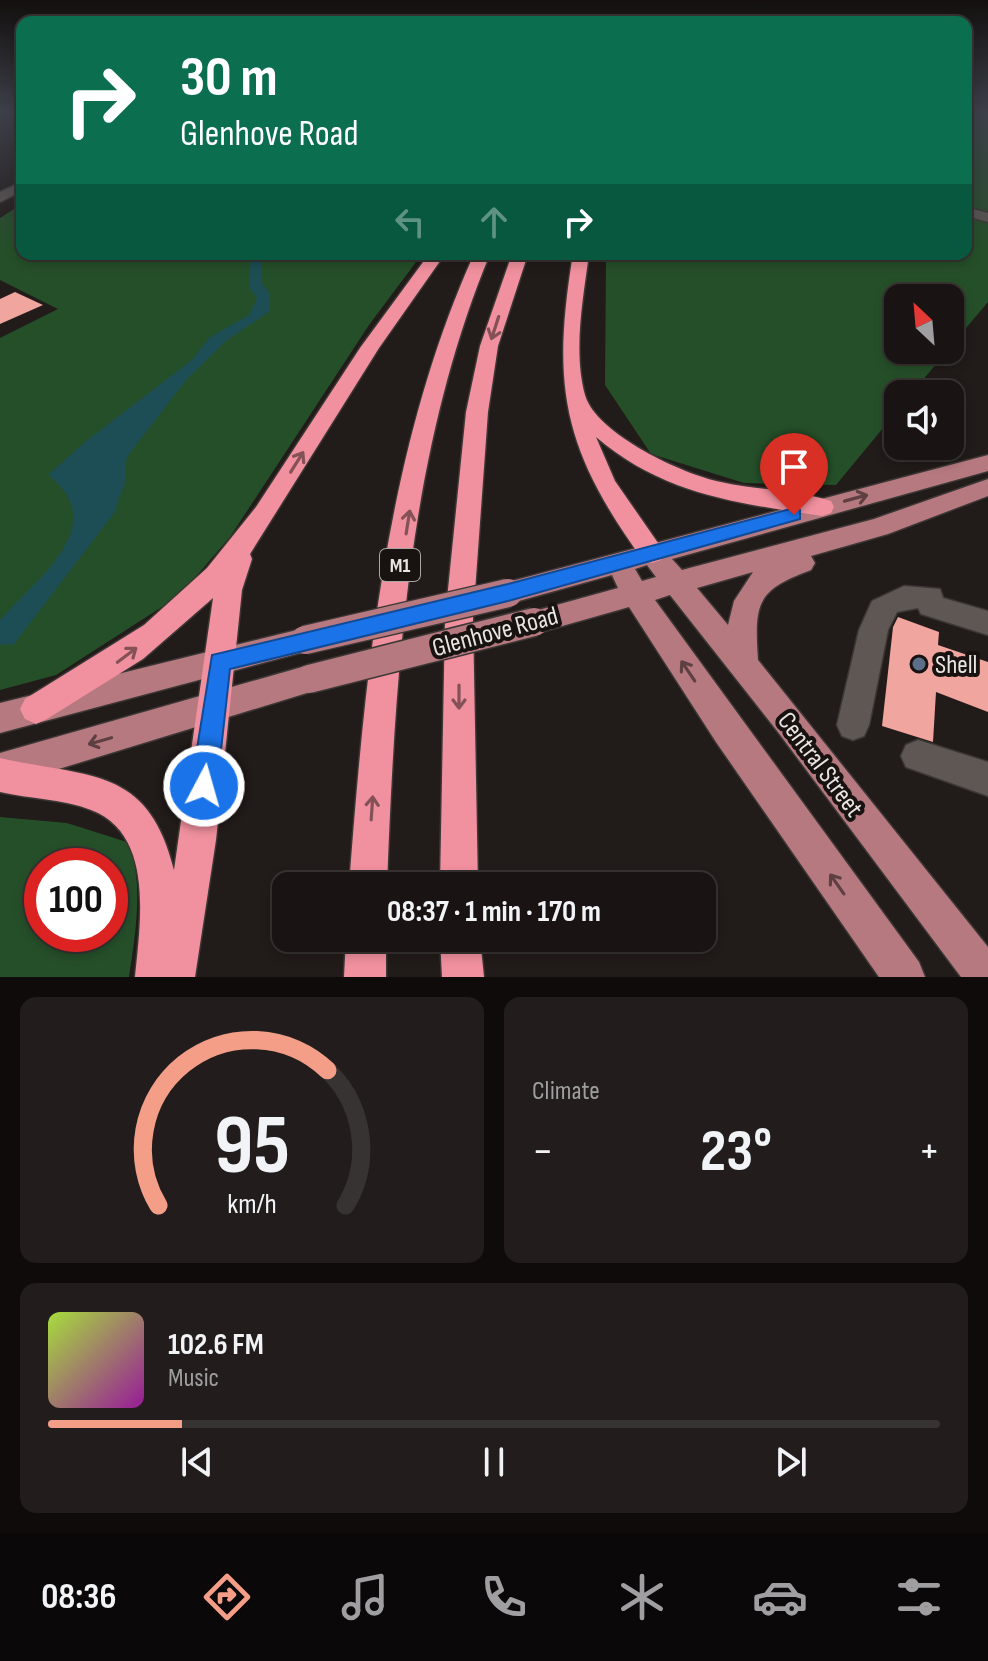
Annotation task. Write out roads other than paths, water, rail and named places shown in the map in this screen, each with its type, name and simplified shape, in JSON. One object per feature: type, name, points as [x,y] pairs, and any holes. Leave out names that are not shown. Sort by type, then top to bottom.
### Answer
[{"type":"highway","points":[[36,709],[116,664],[182,612],[246,542],[373,341],[433,260]]},
{"type":"highway","name":"M1","points":[[369,872],[372,801],[391,619],[418,457],[435,380],[480,260]]},
{"type":"highway","points":[[459,872],[459,619],[477,412],[489,346],[518,260]]},
{"type":"highway","points":[[580,260],[574,305],[572,396],[581,429],[606,491],[652,553]]},
{"type":"highway","points":[[572,396],[621,450],[672,479],[703,488],[822,507]]},
{"type":"highway","points":[[174,977],[198,840],[228,590],[246,542]]},
{"type":"highway","points":[[0,773],[32,784],[91,792],[112,801],[136,819],[147,838],[155,869],[158,906],[156,977]]},
{"type":"highway","points":[[365,977],[366,952]]},
{"type":"highway","points":[[461,952],[463,977]]},
{"type":"main road","name":"Glenhove Road","points":[[0,773],[309,679],[534,622],[627,578],[652,553],[988,463]]},
{"type":"main road","name":"Glenhove Road","points":[[0,718],[305,640],[508,593],[627,578],[676,582],[832,540],[988,487]]},
{"type":"main road","points":[[743,665],[741,632],[750,596],[772,573],[820,554],[832,540]]},
{"type":"main road","name":"Central Street","points":[[652,553],[986,977]]},
{"type":"main road","points":[[627,578],[904,977]]},
{"type":"street","points":[[853,725],[876,617],[893,601],[908,596],[988,623]]},
{"type":"street","points":[[918,756],[988,779]]},
{"type":"water","points":[[251,260],[261,260],[262,283],[270,294],[270,311],[227,340],[187,379],[129,454],[125,463],[126,479],[114,513],[14,644],[0,645],[0,620],[48,569],[71,532],[73,513],[66,494],[48,475],[85,442],[192,360],[209,338],[249,315],[257,298],[249,287]]},
{"type":"place","name":"Shell","points":[[919,664]]}]
